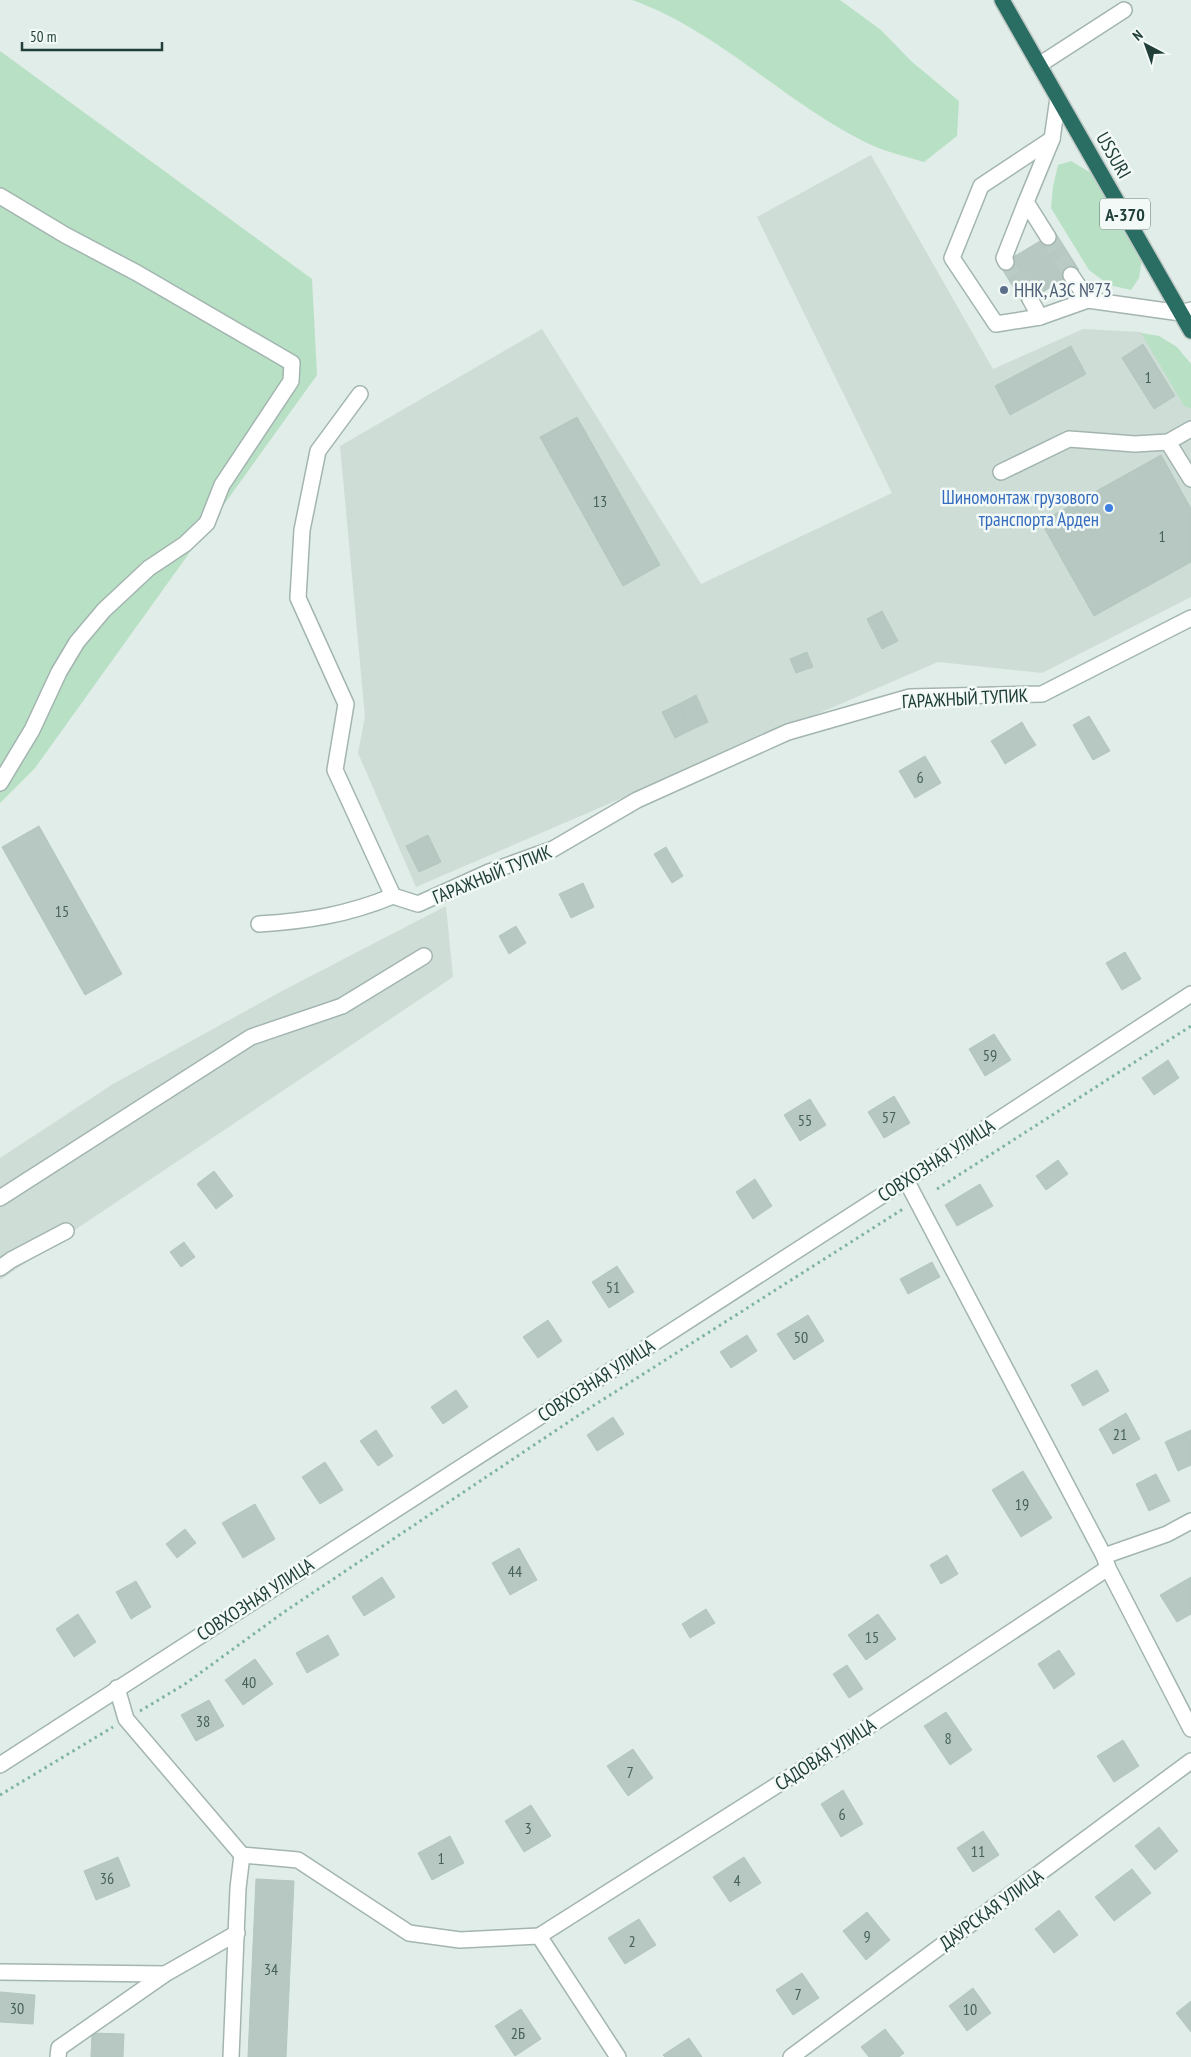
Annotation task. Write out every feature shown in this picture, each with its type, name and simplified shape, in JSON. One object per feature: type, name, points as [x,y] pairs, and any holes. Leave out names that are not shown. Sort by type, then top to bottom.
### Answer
[{"type":"highway","name":"USSURI","points":[[1002,0],[1058,98],[1186,312],[1191,331]]},
{"type":"street","points":[[1039,65],[1124,10]]},
{"type":"street","points":[[1006,262],[1004,258],[1052,139],[1058,98]]},
{"type":"street","points":[[1052,139],[981,186],[952,258],[996,324],[1040,317],[1088,300],[1186,312]]},
{"type":"street","points":[[0,196],[65,235],[137,273],[292,363],[291,381],[222,485],[208,523],[185,544],[149,568],[104,610],[77,642],[59,672],[32,730],[0,783]]},
{"type":"street","points":[[1026,202],[1048,237]]},
{"type":"street","points":[[1071,275],[1088,300]]},
{"type":"street","points":[[1030,300],[1040,317]]},
{"type":"street","points":[[258,924],[308,921],[365,908],[393,896],[335,770],[346,704],[298,598],[302,530],[318,451],[360,394]]},
{"type":"street","points":[[1001,472],[1069,440],[1135,444],[1168,442],[1191,429]]},
{"type":"street","points":[[1168,442],[1191,479]]},
{"type":"street","name":"ГАРАЖНЫЙ ТУПИК","points":[[393,896],[418,904],[490,872],[553,850],[637,800],[788,732],[910,697],[1042,694],[1191,618]]},
{"type":"street","points":[[0,1198],[251,1037],[342,1006],[424,956]]},
{"type":"street","name":"СОВХОЗНАЯ УЛИЦА","points":[[0,1765],[1191,994]]},
{"type":"street","points":[[906,1180],[1106,1562],[1191,1729]]},
{"type":"street","points":[[0,1268],[11,1260],[66,1231]]},
{"type":"street","name":"САДОВАЯ УЛИЦА","points":[[539,1936],[845,1742],[1106,1562],[1168,1534],[1191,1521]]},
{"type":"street","points":[[117,1688],[126,1719],[242,1855],[298,1860],[409,1933],[460,1940],[539,1936],[618,2057]]},
{"type":"street","name":"ДАУРСКАЯ УЛИЦА","points":[[791,2057],[1191,1761]]},
{"type":"street","points":[[231,2057],[238,1888],[242,1855]]},
{"type":"street","points":[[58,2057],[59,2048],[165,1974],[237,1932]]},
{"type":"street","points":[[0,1972],[165,1974]]},
{"type":"path","points":[[937,1189],[1191,1026]]},
{"type":"path","points":[[0,1795],[185,1684],[284,1612],[585,1411],[906,1208]]},
{"type":"shaded area","points":[[871,155],[993,369],[1083,329],[1141,332],[1184,406],[1191,409],[1191,597],[1042,673],[938,662],[416,887],[358,753],[365,717],[340,446],[542,329],[701,584],[892,493],[757,217]]},
{"type":"shaded area","points":[[446,906],[453,977],[0,1280],[0,1158],[113,1084],[282,991]]},
{"type":"green space","points":[[632,0],[840,0],[881,30],[911,61],[959,101],[957,136],[924,162],[870,145],[805,106],[693,29],[663,13]]},
{"type":"green space","points":[[0,51],[312,279],[317,375],[35,768],[0,803]]},
{"type":"green space","points":[[1071,161],[1096,176],[1142,258],[1139,278],[1131,290],[1109,285],[1089,270],[1051,208],[1058,165]]},
{"type":"green space","points":[[1141,333],[1159,336],[1177,347],[1191,364],[1191,409],[1184,406]]},
{"type":"building","points":[[1055,232],[1079,270],[1023,304],[1000,265]]},
{"type":"building","points":[[1143,344],[1175,396],[1154,409],[1122,358]]},
{"type":"building","points":[[1071,346],[1086,374],[1010,415],[995,386]]},
{"type":"building","points":[[577,417],[660,565],[623,586],[540,437]]},
{"type":"building","points":[[1161,455],[1189,505],[1069,572],[1041,522]]},
{"type":"building","points":[[1189,505],[1191,509],[1191,562],[1094,616],[1069,572]]},
{"type":"building","points":[[882,611],[898,641],[882,649],[867,619]]},
{"type":"building","points":[[807,652],[813,667],[796,673],[790,659]]},
{"type":"building","points":[[696,695],[708,722],[691,730],[679,704]]},
{"type":"building","points":[[679,704],[691,730],[675,738],[662,712]]},
{"type":"building","points":[[1089,716],[1110,751],[1093,760],[1073,725]]},
{"type":"building","points":[[1022,722],[1027,731],[997,750],[991,741]]},
{"type":"building","points":[[1027,731],[1036,745],[1005,764],[997,750]]},
{"type":"building","points":[[925,756],[941,783],[915,798],[899,771]]},
{"type":"building","points":[[39,826],[122,974],[85,995],[2,847]]},
{"type":"building","points":[[428,835],[441,862],[419,872],[406,846]]},
{"type":"building","points":[[666,847],[683,876],[672,883],[654,854]]},
{"type":"building","points":[[583,883],[594,907],[571,918],[559,894]]},
{"type":"building","points":[[516,926],[526,943],[509,954],[499,936]]},
{"type":"building","points":[[1125,952],[1141,979],[1122,990],[1106,963]]},
{"type":"building","points":[[994,1034],[1011,1060],[985,1076],[969,1049]]},
{"type":"building","points":[[1168,1060],[1179,1078],[1154,1095],[1142,1078]]},
{"type":"building","points":[[894,1096],[910,1123],[884,1138],[868,1112]]},
{"type":"building","points":[[810,1099],[826,1125],[800,1141],[784,1115]]},
{"type":"building","points":[[1058,1160],[1068,1174],[1046,1190],[1036,1176]]},
{"type":"building","points":[[214,1171],[233,1196],[216,1209],[197,1184]]},
{"type":"building","points":[[755,1179],[772,1206],[753,1219],[736,1192]]},
{"type":"building","points":[[980,1184],[993,1206],[957,1226],[945,1205]]},
{"type":"building","points":[[184,1242],[195,1257],[181,1267],[170,1252]]},
{"type":"building","points":[[932,1262],[940,1277],[908,1294],[900,1279]]},
{"type":"building","points":[[617,1266],[634,1292],[609,1308],[592,1282]]},
{"type":"building","points":[[808,1315],[824,1341],[794,1360],[777,1334]]},
{"type":"building","points":[[548,1320],[562,1341],[538,1358],[523,1337]]},
{"type":"building","points":[[747,1335],[757,1351],[731,1368],[720,1352]]},
{"type":"building","points":[[1097,1370],[1109,1391],[1083,1406],[1071,1385]]},
{"type":"building","points":[[456,1390],[468,1407],[443,1424],[431,1407]]},
{"type":"building","points":[[1126,1413],[1140,1439],[1113,1454],[1099,1429]]},
{"type":"building","points":[[613,1417],[624,1434],[597,1451],[587,1435]]},
{"type":"building","points":[[376,1430],[393,1456],[378,1466],[360,1441]]},
{"type":"building","points":[[1191,1430],[1191,1465],[1178,1471],[1165,1442]]},
{"type":"building","points":[[325,1462],[343,1490],[320,1504],[302,1477]]},
{"type":"building","points":[[1023,1471],[1052,1518],[1021,1537],[992,1490]]},
{"type":"building","points":[[1156,1474],[1170,1501],[1149,1511],[1136,1484]]},
{"type":"building","points":[[255,1504],[275,1539],[243,1558],[222,1523]]},
{"type":"building","points":[[185,1529],[196,1543],[177,1558],[166,1544]]},
{"type":"building","points":[[519,1548],[537,1580],[510,1595],[492,1563]]},
{"type":"building","points":[[947,1555],[958,1574],[941,1584],[930,1565]]},
{"type":"building","points":[[382,1577],[395,1597],[364,1616],[352,1597]]},
{"type":"building","points":[[1191,1577],[1191,1614],[1177,1622],[1160,1595]]},
{"type":"building","points":[[136,1581],[151,1607],[131,1619],[116,1592]]},
{"type":"building","points":[[706,1609],[715,1623],[690,1638],[682,1624]]},
{"type":"building","points":[[78,1614],[96,1642],[74,1657],[56,1629]]},
{"type":"building","points":[[878,1614],[896,1639],[866,1660],[848,1635]]},
{"type":"building","points":[[328,1635],[339,1655],[307,1673],[296,1653]]},
{"type":"building","points":[[1059,1650],[1075,1674],[1054,1689],[1038,1664]]},
{"type":"building","points":[[255,1659],[273,1684],[243,1705],[225,1680]]},
{"type":"building","points":[[847,1665],[863,1689],[849,1698],[833,1674]]},
{"type":"building","points":[[209,1700],[224,1726],[196,1741],[181,1715]]},
{"type":"building","points":[[946,1712],[972,1750],[950,1765],[924,1726]]},
{"type":"building","points":[[1123,1740],[1139,1766],[1114,1782],[1097,1756]]},
{"type":"building","points":[[633,1749],[653,1778],[628,1796],[607,1766]]},
{"type":"building","points":[[843,1790],[863,1824],[841,1837],[821,1804]]},
{"type":"building","points":[[531,1805],[551,1836],[524,1852],[505,1821]]},
{"type":"building","points":[[1159,1827],[1178,1851],[1155,1870],[1135,1846]]},
{"type":"building","points":[[983,1831],[999,1855],[973,1872],[957,1848]]},
{"type":"building","points":[[450,1836],[464,1863],[432,1880],[418,1853]]},
{"type":"building","points":[[118,1857],[130,1886],[96,1900],[84,1871]]},
{"type":"building","points":[[744,1857],[761,1883],[730,1902],[713,1877]]},
{"type":"building","points":[[1132,1869],[1151,1893],[1114,1921],[1095,1897]]},
{"type":"building","points":[[256,1879],[294,1881],[286,2057],[248,2057]]},
{"type":"building","points":[[1059,1910],[1078,1935],[1054,1953],[1035,1929]]},
{"type":"building","points":[[867,1912],[890,1940],[866,1960],[843,1931]]},
{"type":"building","points":[[639,1919],[656,1945],[625,1964],[608,1938]]},
{"type":"building","points":[[802,1973],[819,1998],[793,2015],[776,1990]]},
{"type":"building","points":[[973,1988],[991,2013],[967,2031],[949,2006]]},
{"type":"building","points":[[0,1992],[35,1995],[33,2024],[0,2022]]},
{"type":"building","points":[[1191,2001],[1191,2032],[1176,2013]]},
{"type":"building","points":[[521,2009],[541,2039],[515,2056],[495,2026]]},
{"type":"building","points":[[885,2029],[904,2053],[899,2057],[869,2057],[861,2047]]},
{"type":"building","points":[[92,2033],[124,2034],[123,2057],[91,2057]]},
{"type":"building","points":[[689,2038],[702,2057],[665,2057],[663,2055]]},
{"type":"tunnel","points":[[1048,237],[1071,275]]},
{"type":"tunnel","points":[[1006,262],[1030,299]]},
{"type":"place","name":"ННК, АЗС №73","points":[[1004,290]]},
{"type":"place","name":"Шиномонтаж грузового транспорта Арден","points":[[1109,508]]}]
